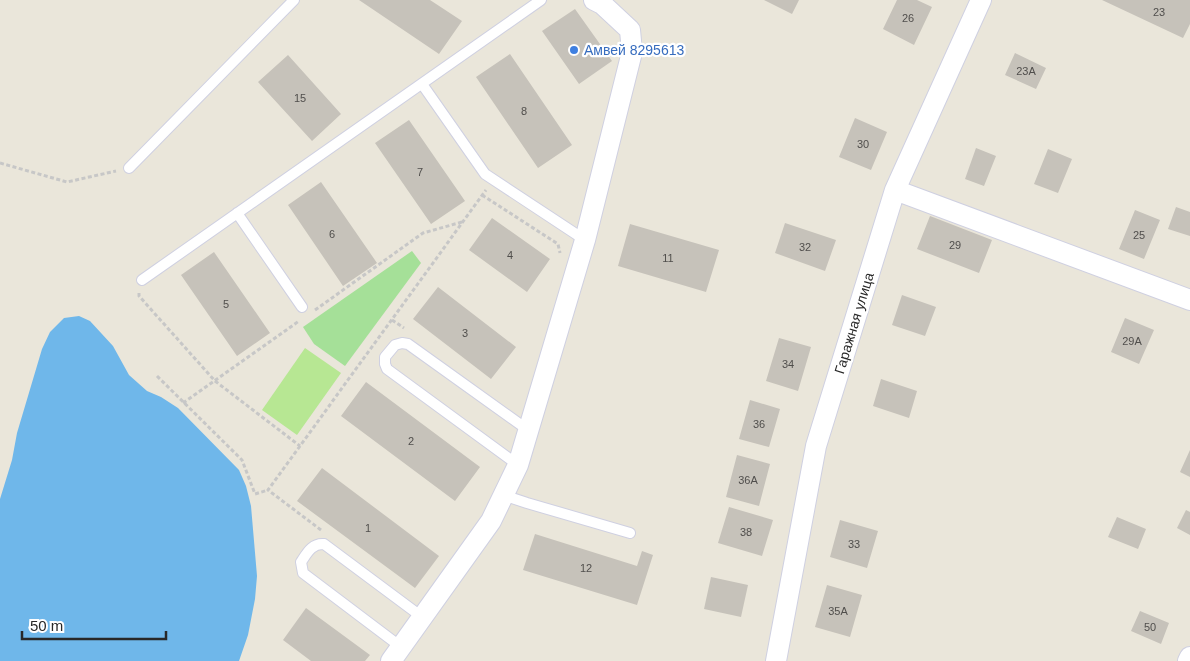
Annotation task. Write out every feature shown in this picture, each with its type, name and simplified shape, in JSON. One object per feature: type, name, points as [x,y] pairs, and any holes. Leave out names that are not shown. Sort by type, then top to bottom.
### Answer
[{"type":"street","points":[[396,654],[491,521],[518,464],[585,240],[632,52],[630,30],[602,4],[594,0]]},
{"type":"street","name":"Гаражная улица","points":[[776,661],[816,446],[895,190],[981,0]]},
{"type":"street","points":[[895,190],[1190,300]]},
{"type":"street","points":[[1188,661],[1190,657]]},
{"type":"lane","points":[[129,168],[294,0]]},
{"type":"lane","points":[[142,280],[541,0]]},
{"type":"lane","points":[[422,84],[485,174],[585,240]]},
{"type":"lane","points":[[237,213],[307,310]]},
{"type":"lane","points":[[518,464],[387,369],[384,364],[385,357],[395,345],[408,344],[528,430]]},
{"type":"lane","points":[[503,495],[630,533]]},
{"type":"lane","points":[[396,654],[303,573],[301,562],[313,546],[324,544],[422,617]]},
{"type":"path","points":[[0,163],[67,182],[129,168]]},
{"type":"path","points":[[157,376],[242,460],[255,494],[268,490],[493,180]]},
{"type":"path","points":[[482,195],[558,244],[560,252],[558,262]]},
{"type":"path","points":[[307,310],[423,233],[463,222]]},
{"type":"path","points":[[142,280],[139,296],[215,380],[300,446]]},
{"type":"path","points":[[184,402],[303,318]]},
{"type":"path","points":[[392,320],[408,331]]},
{"type":"path","points":[[268,490],[324,532]]},
{"type":"green space","points":[[412,251],[421,263],[345,366],[314,344],[303,327]]},
{"type":"green space","points":[[305,348],[341,373],[297,435],[262,410]]},
{"type":"water","points":[[79,316],[90,321],[113,346],[129,375],[147,391],[178,408],[239,470],[246,486],[251,506],[257,576],[248,635],[239,661],[0,661],[0,499],[42,349],[50,332],[64,318]]},
{"type":"building","points":[[359,0],[430,0],[462,21],[439,54]]},
{"type":"building","points":[[764,0],[799,0],[792,14]]},
{"type":"building","points":[[897,0],[917,0],[932,7],[914,45],[883,29]]},
{"type":"building","points":[[1102,0],[1190,0],[1190,24],[1183,38]]},
{"type":"building","points":[[575,9],[612,61],[579,84],[542,31]]},
{"type":"building","points":[[1015,53],[1046,68],[1036,89],[1005,75]]},
{"type":"building","points":[[510,54],[572,145],[538,168],[476,77]]},
{"type":"building","points":[[288,55],[341,114],[312,141],[258,82]]},
{"type":"building","points":[[855,118],[887,132],[871,170],[839,157]]},
{"type":"building","points":[[409,120],[465,201],[431,224],[375,143]]},
{"type":"building","points":[[976,148],[996,156],[984,186],[965,179]]},
{"type":"building","points":[[1048,149],[1072,159],[1058,193],[1034,184]]},
{"type":"building","points":[[321,182],[377,263],[343,286],[288,205]]},
{"type":"building","points":[[1176,207],[1190,212],[1190,236],[1168,229]]},
{"type":"building","points":[[1135,210],[1160,220],[1144,259],[1119,249]]},
{"type":"building","points":[[930,216],[992,240],[979,273],[917,249]]},
{"type":"building","points":[[492,218],[550,259],[527,292],[469,250]]},
{"type":"building","points":[[785,223],[836,240],[825,271],[775,253]]},
{"type":"building","points":[[630,224],[719,250],[706,292],[618,266]]},
{"type":"building","points":[[214,252],[270,333],[237,356],[181,275]]},
{"type":"building","points":[[438,287],[516,347],[491,379],[413,319]]},
{"type":"building","points":[[902,295],[936,307],[925,336],[892,325]]},
{"type":"building","points":[[1125,318],[1154,330],[1139,364],[1111,352]]},
{"type":"building","points":[[779,338],[811,347],[798,391],[766,381]]},
{"type":"building","points":[[881,379],[917,391],[909,418],[873,406]]},
{"type":"building","points":[[366,382],[480,467],[455,501],[341,416]]},
{"type":"building","points":[[750,400],[780,409],[769,447],[739,439]]},
{"type":"building","points":[[1190,450],[1190,477],[1180,472]]},
{"type":"building","points":[[737,455],[770,464],[759,506],[726,497]]},
{"type":"building","points":[[322,468],[439,556],[415,588],[297,501]]},
{"type":"building","points":[[729,507],[773,520],[762,556],[718,543]]},
{"type":"building","points":[[1186,510],[1190,512],[1190,535],[1177,528]]},
{"type":"building","points":[[1117,517],[1146,529],[1138,549],[1108,537]]},
{"type":"building","points":[[840,520],[878,531],[867,568],[830,557]]},
{"type":"building","points":[[535,534],[637,566],[642,551],[653,555],[637,605],[523,570]]},
{"type":"building","points":[[711,577],[748,585],[741,617],[704,609]]},
{"type":"building","points":[[827,585],[862,595],[850,637],[815,627]]},
{"type":"building","points":[[306,608],[370,655],[365,661],[311,661],[283,640]]},
{"type":"building","points":[[1140,611],[1169,623],[1161,644],[1131,631]]},
{"type":"place","name":"Амвей 8295613","points":[[574,50]]}]
